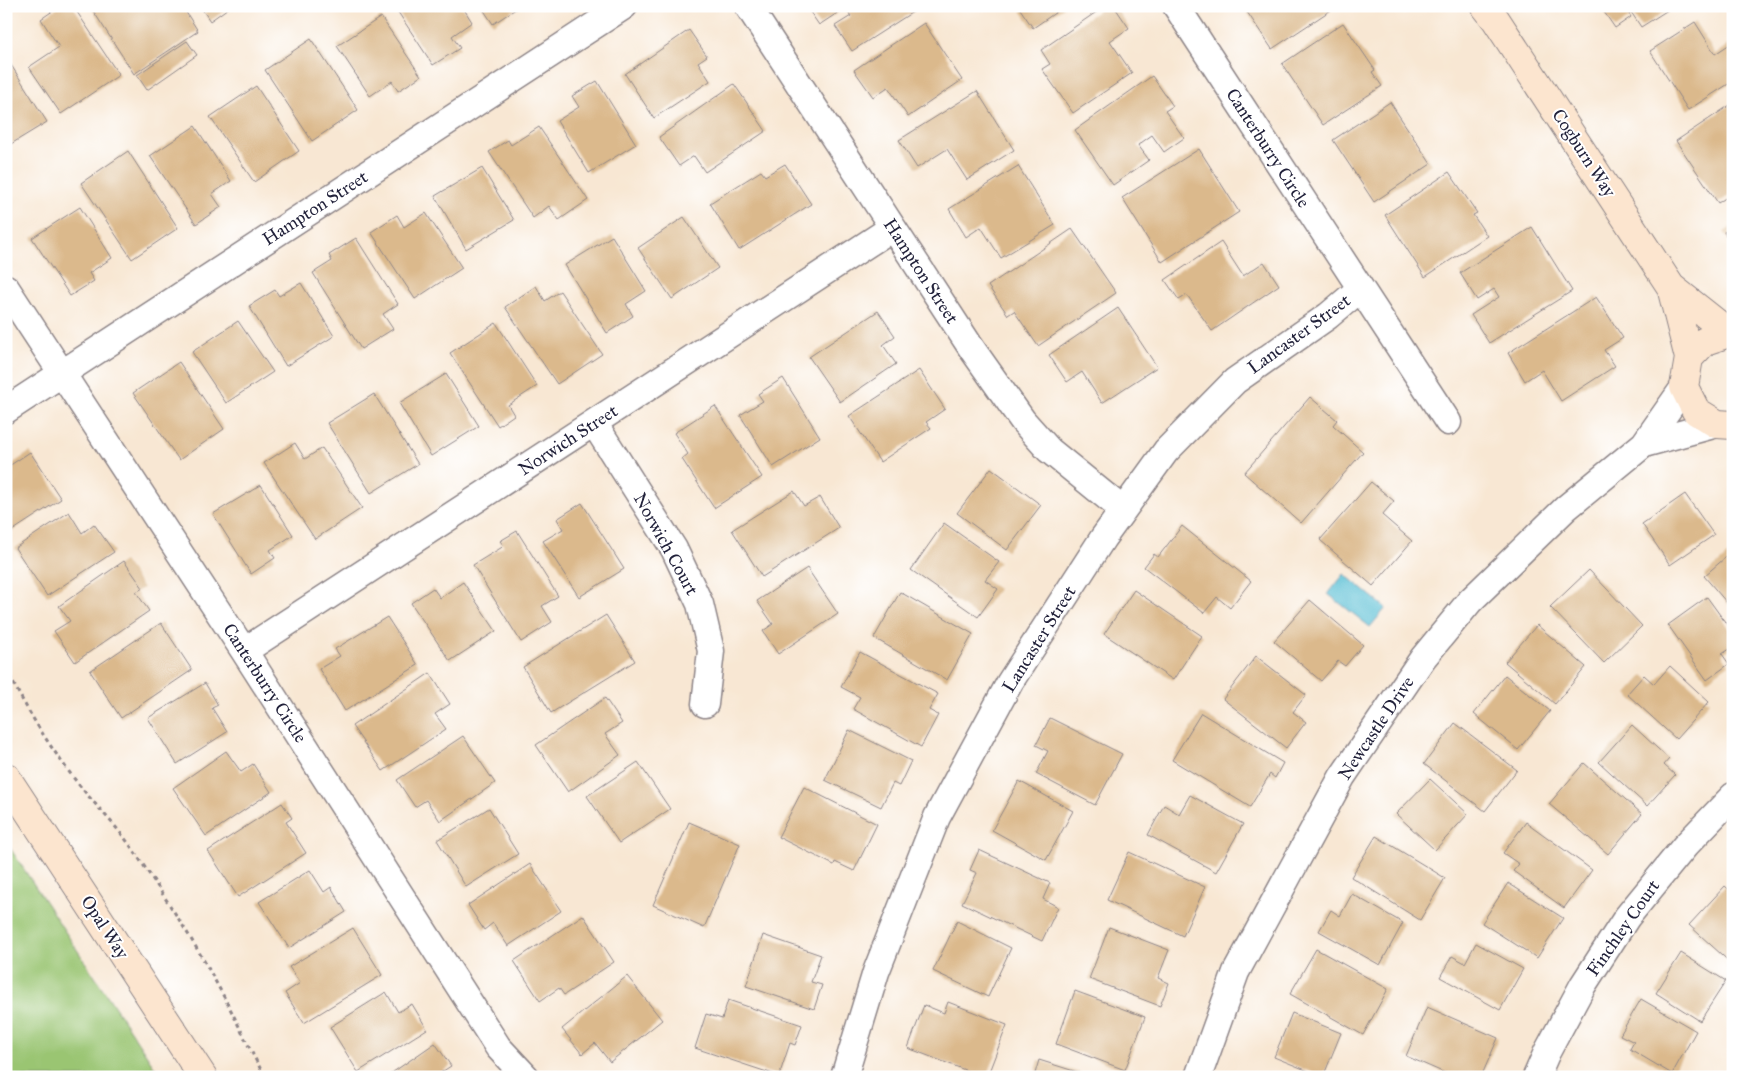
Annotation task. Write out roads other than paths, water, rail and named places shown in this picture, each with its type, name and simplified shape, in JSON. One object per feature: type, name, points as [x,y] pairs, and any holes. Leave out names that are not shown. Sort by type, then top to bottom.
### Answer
[{"type":"street","name":"Hampton Street","points":[[6,410],[624,6]]},
{"type":"street","name":"Hampton Street","points":[[748,6],[986,370],[1023,421],[1049,450],[1123,510]]},
{"type":"street","name":"Canterburry Circle","points":[[1176,6],[1448,422]]},
{"type":"street","name":"Cogburn Way","points":[[1490,11],[1671,287],[1689,358]]},
{"type":"street","name":"Norwich Street","points":[[244,651],[892,228]]},
{"type":"street","name":"Cogburn Way","points":[[1671,287],[1731,333]]},
{"type":"street","name":"Canterburry Circle","points":[[6,288],[244,651],[498,1046],[526,1077]]},
{"type":"street","name":"Lancaster Street","points":[[844,1077],[876,972],[937,817],[1010,682],[1103,538],[1166,452],[1235,380],[1328,316],[1360,289]]},
{"type":"street","points":[[1725,425],[1696,411],[1684,387],[1689,358],[1704,341],[1731,333]]},
{"type":"street","name":"Newcastle Drive","points":[[1198,1077],[1236,972],[1342,777],[1423,658],[1470,601],[1566,508],[1644,444],[1684,387]]},
{"type":"street","name":"Norwich Court","points":[[594,423],[674,549],[700,604],[711,651],[705,704]]},
{"type":"street","name":"Newcastle Drive","points":[[1644,444],[1725,425]]},
{"type":"street","name":"Opal Way","points":[[6,777],[203,1077]]},
{"type":"street","name":"Finchley Court","points":[[1536,1077],[1547,1052],[1583,985],[1627,917],[1684,846],[1733,796]]},
{"type":"water","points":[[1344,574],[1386,608],[1370,627],[1328,594]]}]
